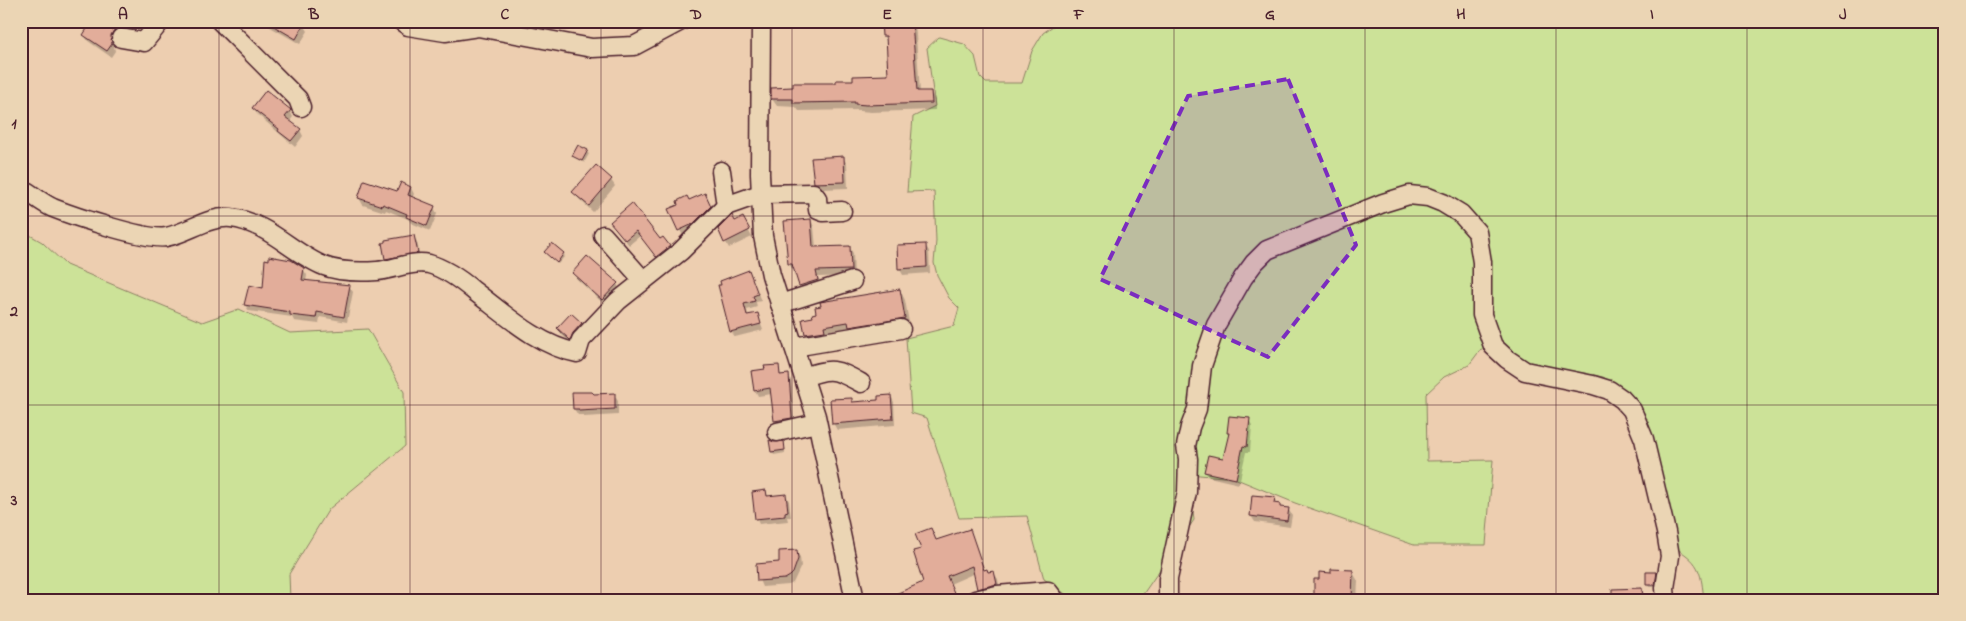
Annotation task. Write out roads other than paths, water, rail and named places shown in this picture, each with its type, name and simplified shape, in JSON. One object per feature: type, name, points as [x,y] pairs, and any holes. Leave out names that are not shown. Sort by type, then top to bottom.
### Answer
[{"type":"street","points":[[121,38],[144,42],[162,21]]},
{"type":"street","points":[[220,21],[298,99],[301,107]]},
{"type":"street","points":[[401,21],[408,26],[445,32],[478,27],[592,48],[634,46],[681,21]]},
{"type":"street","points":[[762,21],[760,194],[762,236],[780,304],[817,423],[855,600]]},
{"type":"street","points":[[721,172],[726,206]]},
{"type":"street","points":[[21,188],[52,208],[128,232],[164,238],[212,220],[230,218],[254,223],[324,266],[342,270],[376,271],[413,264],[427,264],[461,280],[527,331],[563,350],[577,353],[581,340],[618,301],[681,251],[726,206],[760,194],[813,193],[817,198],[818,210],[823,212],[842,211]]},
{"type":"street","points":[[1168,600],[1168,579],[1187,492],[1186,446],[1190,427],[1197,409],[1202,366],[1216,325],[1243,278],[1267,250],[1383,202],[1410,195],[1428,197],[1443,203],[1461,214],[1477,232],[1482,262],[1482,315],[1493,346],[1507,359],[1525,371],[1609,390],[1622,399],[1632,410],[1644,439],[1666,532],[1670,556],[1665,588],[1666,600]]},
{"type":"street","points":[[603,235],[643,280]]},
{"type":"street","points":[[780,304],[852,282]]},
{"type":"street","points":[[794,347],[901,329]]},
{"type":"street","points":[[804,377],[823,370],[840,371],[861,383]]},
{"type":"street","points":[[777,432],[817,423]]},
{"type":"street","points":[[975,600],[997,595],[1048,591],[1055,600]]}]
